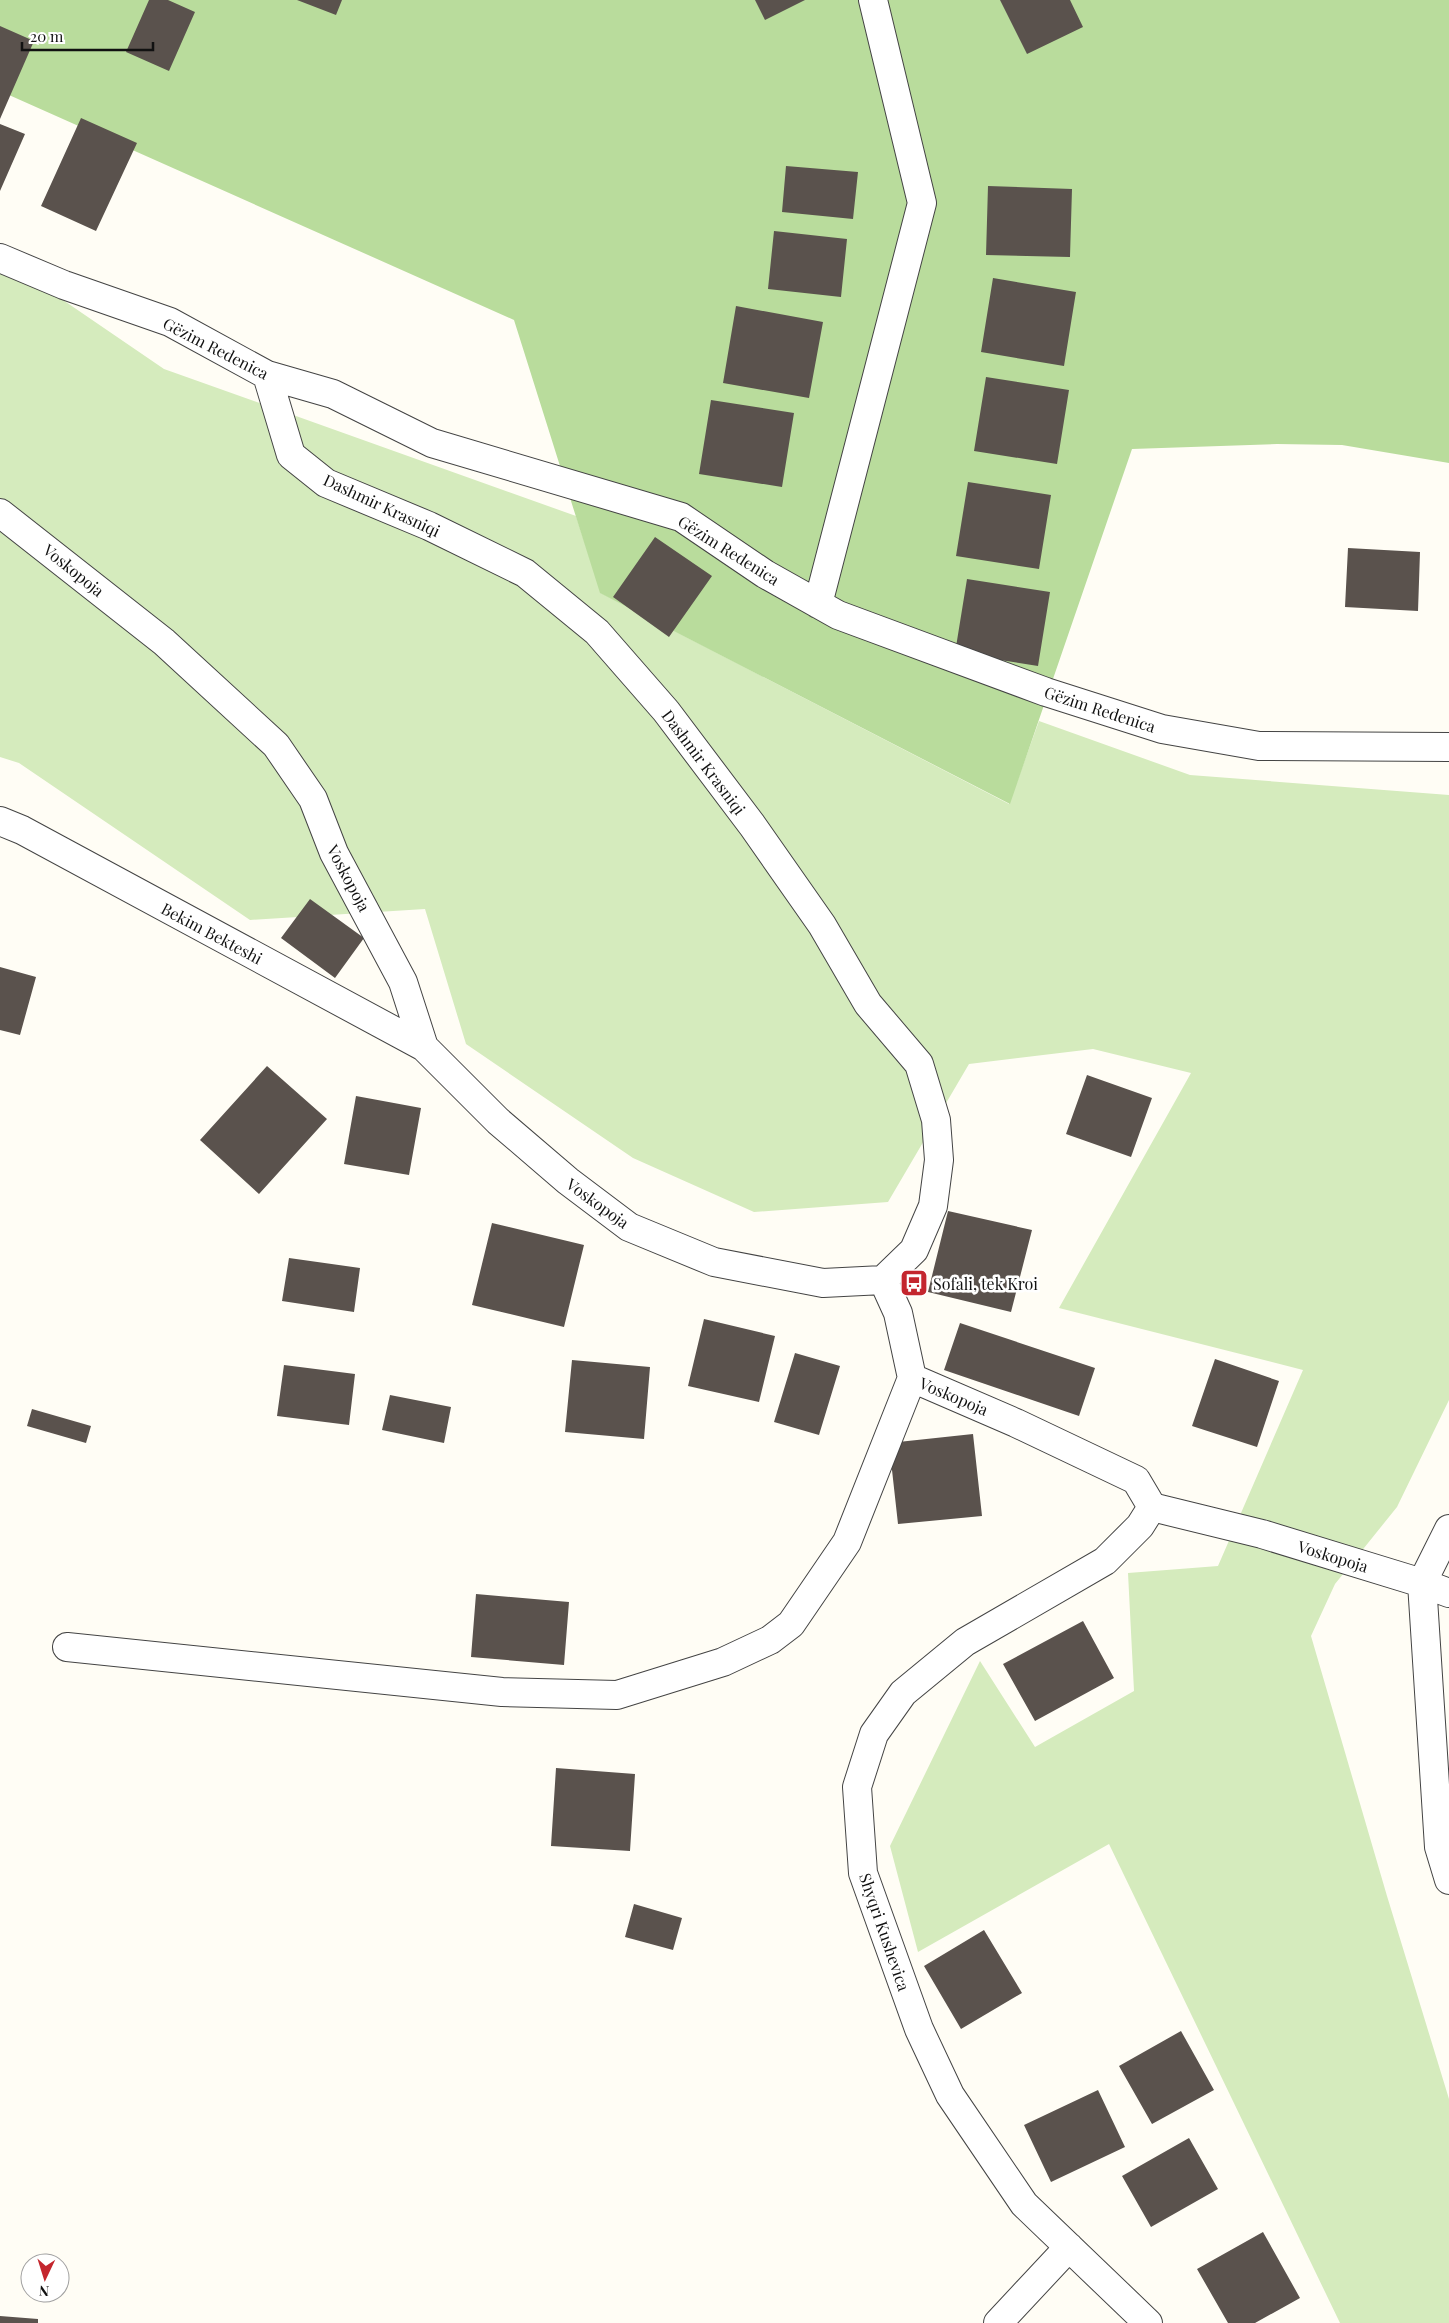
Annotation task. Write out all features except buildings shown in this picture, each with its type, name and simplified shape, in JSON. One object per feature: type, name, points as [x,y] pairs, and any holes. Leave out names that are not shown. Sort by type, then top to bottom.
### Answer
[{"type":"street","points":[[818,604],[922,203],[873,0]]},
{"type":"street","name":"Gëzim Redenica","points":[[0,258],[64,284],[170,322],[267,375],[333,394],[432,443],[681,517],[765,574],[838,615],[1046,692],[1162,729],[1259,746],[1449,747]]},
{"type":"street","name":"Dashmir Krasniqi","points":[[267,375],[291,455],[326,482],[428,526],[525,573],[597,632],[666,711],[741,810],[822,924],[868,1004],[919,1064],[936,1120],[939,1160],[933,1206],[914,1250],[883,1280]]},
{"type":"street","name":"Voskopoja","points":[[0,513],[164,642],[276,744],[313,800],[334,853],[403,982],[424,1047],[498,1121],[568,1181],[629,1227],[714,1262],[823,1283],[883,1280],[898,1313],[912,1378],[1016,1423],[1136,1480],[1152,1507],[1262,1534],[1449,1593]]},
{"type":"street","name":"Bekim Bekteshi","points":[[0,820],[22,830],[424,1047]]},
{"type":"street","points":[[67,1646],[502,1692],[617,1695],[723,1662],[770,1640],[791,1624],[847,1542],[912,1378]]},
{"type":"street","name":"Shyqri Kushevica","points":[[1148,2323],[1024,2204],[950,2095],[919,2029],[863,1873],[857,1787],[874,1734],[903,1693],[965,1642],[1105,1561],[1140,1526],[1152,1507]]},
{"type":"street","points":[[1449,1529],[1422,1583],[1439,1847],[1449,1880]]},
{"type":"street","points":[[998,2323],[1070,2247]]},
{"type":"green space","points":[[0,0],[1449,0],[1449,463],[1342,445],[1277,444],[1132,449],[1010,804],[600,593],[514,320],[0,91]]},
{"type":"green space","points":[[0,257],[164,369],[576,516],[601,593],[1009,804],[1039,721],[1190,775],[1449,795],[1449,1400],[1397,1507],[1335,1584],[1311,1636],[1449,2099],[1449,2323],[1340,2323],[1109,1844],[918,1952],[890,1846],[980,1661],[1035,1747],[1134,1691],[1128,1573],[1218,1566],[1303,1370],[1059,1308],[1191,1073],[1093,1049],[969,1064],[888,1202],[754,1212],[633,1158],[466,1044],[425,909],[250,920],[19,763],[0,757]]},
{"type":"place","name":"Sofali, tek Kroi","points":[[914,1283]]}]
